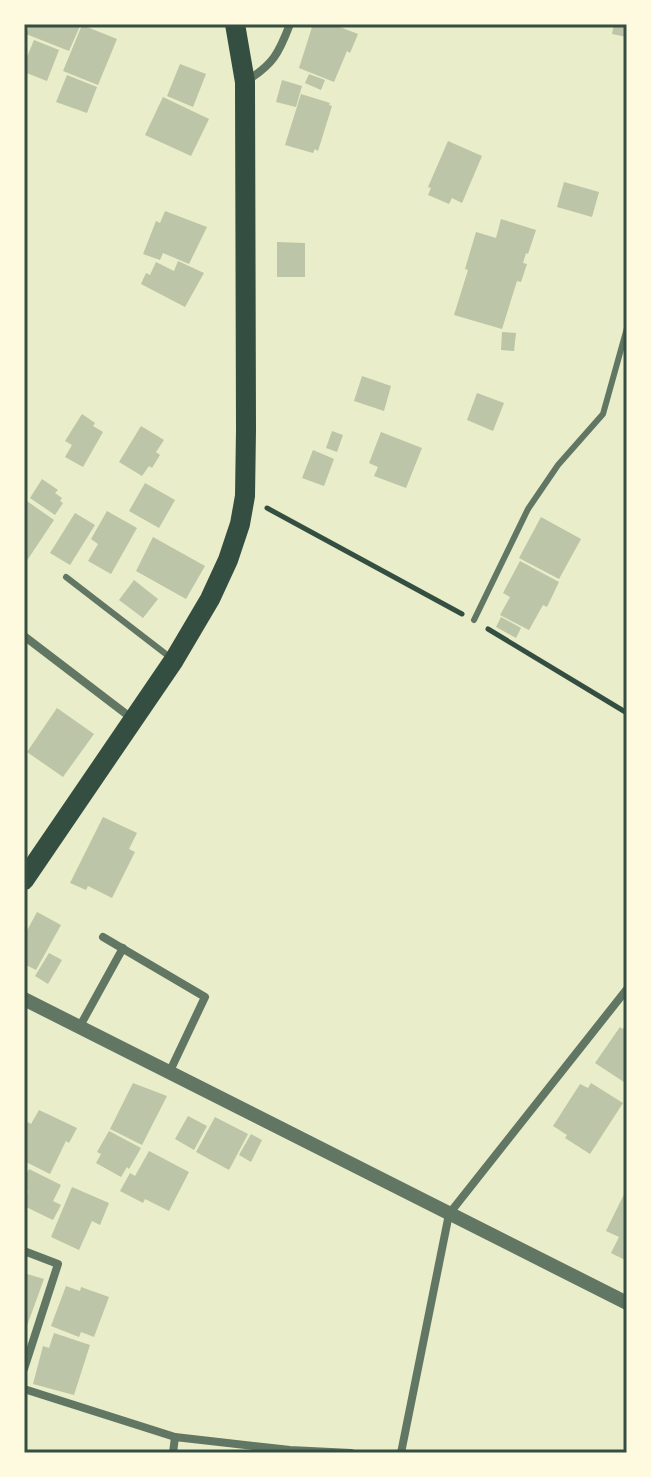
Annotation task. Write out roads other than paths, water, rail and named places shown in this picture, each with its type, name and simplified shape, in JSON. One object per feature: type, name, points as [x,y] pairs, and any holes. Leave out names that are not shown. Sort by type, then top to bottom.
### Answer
[{"type":"main road","points":[[24,880],[174,660],[210,599],[240,524],[245,496],[245,82],[235,24]]},
{"type":"street","points":[[245,82],[267,68],[280,50],[290,24]]},
{"type":"street","points":[[24,636],[134,721]]},
{"type":"street","points":[[103,937],[205,997],[169,1073]]},
{"type":"street","points":[[80,1026],[123,948]]},
{"type":"street","points":[[401,1453],[449,1214],[627,989]]},
{"type":"street","points":[[24,999],[627,1303]]},
{"type":"street","points":[[24,1251],[58,1264],[24,1369]]},
{"type":"street","points":[[24,1389],[175,1437],[290,1450],[351,1453]]},
{"type":"street","points":[[173,1453],[175,1437]]},
{"type":"lane","points":[[474,620],[528,509],[558,465],[603,414],[627,328]]},
{"type":"lane","points":[[66,577],[174,660]]}]
